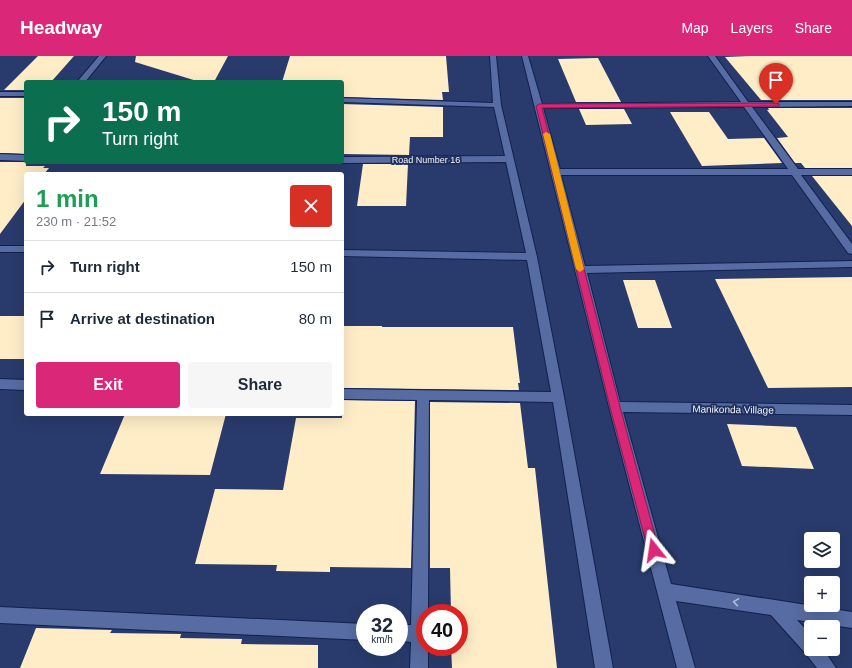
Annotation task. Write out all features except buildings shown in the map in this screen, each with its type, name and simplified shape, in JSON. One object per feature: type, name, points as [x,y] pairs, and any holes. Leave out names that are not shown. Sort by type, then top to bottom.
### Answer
[{"type":"street","points":[[83,80],[103,56]]},
{"type":"street","points":[[493,56],[498,105],[532,257],[558,397],[604,668]]},
{"type":"street","points":[[525,56],[556,172],[615,407],[686,668]]},
{"type":"street","points":[[711,56],[852,251]]},
{"type":"street","points":[[0,94],[24,94]]},
{"type":"street","points":[[344,100],[498,105]]},
{"type":"street","points":[[539,106],[852,104]]},
{"type":"street","points":[[0,158],[24,158]]},
{"type":"street","name":"Road Number 16","points":[[344,160],[510,159]]},
{"type":"street","points":[[556,172],[852,172]]},
{"type":"street","points":[[0,249],[24,249]]},
{"type":"street","points":[[344,253],[532,257]]},
{"type":"street","points":[[580,270],[852,264]]},
{"type":"street","points":[[0,384],[24,385]]},
{"type":"street","points":[[344,394],[558,397]]},
{"type":"street","points":[[420,604],[424,394]]},
{"type":"street","name":"Manikonda Village","points":[[615,407],[852,410]]},
{"type":"street","points":[[665,591],[852,620]]},
{"type":"street","points":[[774,608],[804,640]]},
{"type":"street","points":[[0,615],[356,632]]},
{"type":"street","points":[[419,656],[419,668]]},
{"type":"street","points":[[818,656],[827,668]]},
{"type":"slow traffic","points":[[546,134],[580,269]]},
{"type":"route","points":[[654,550],[615,407],[539,106],[776,104]]}]
